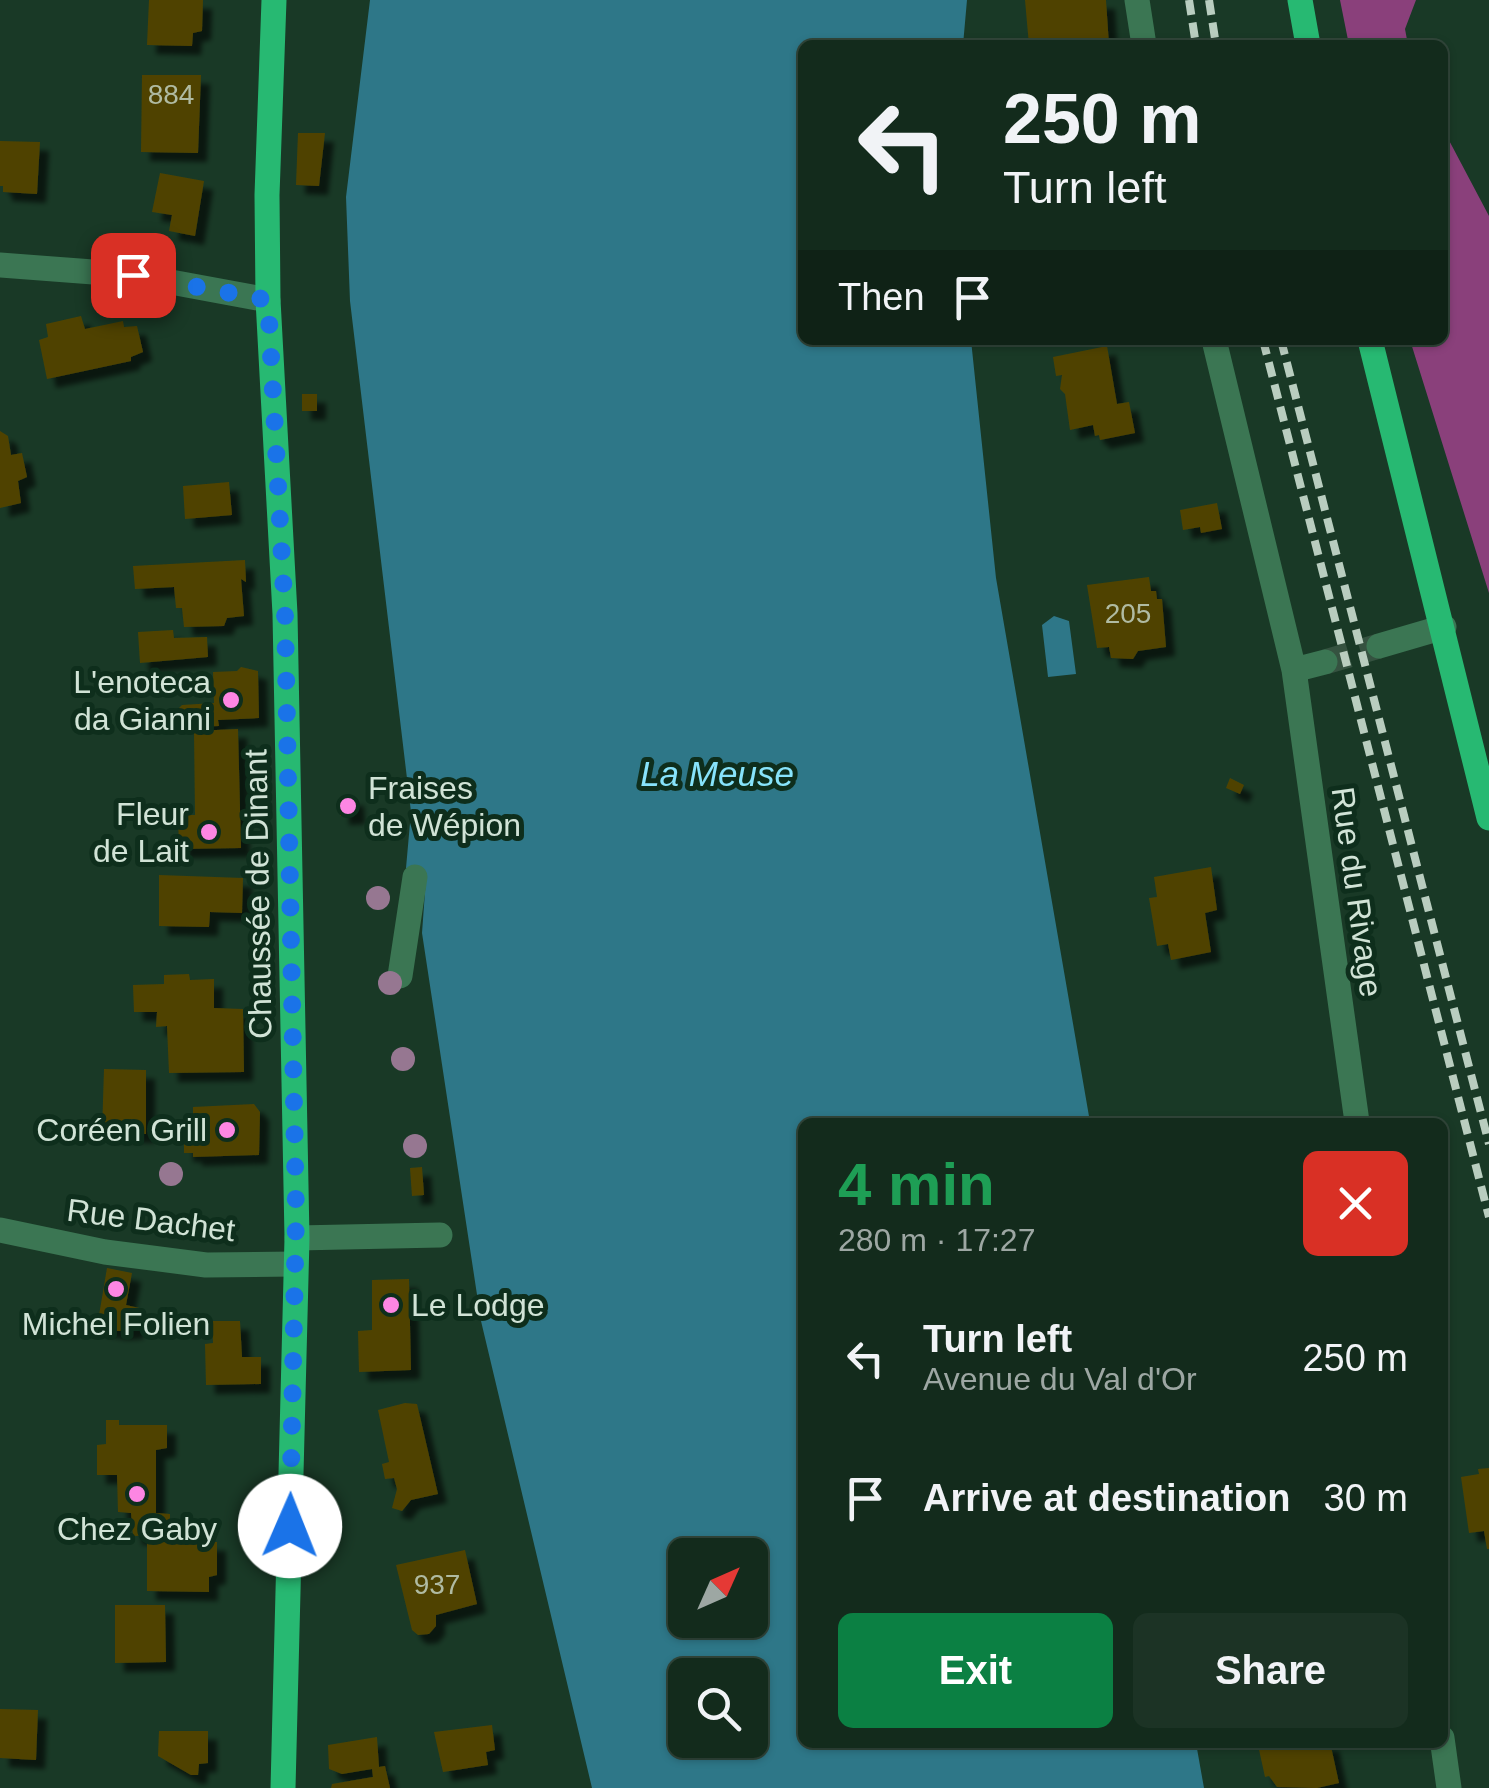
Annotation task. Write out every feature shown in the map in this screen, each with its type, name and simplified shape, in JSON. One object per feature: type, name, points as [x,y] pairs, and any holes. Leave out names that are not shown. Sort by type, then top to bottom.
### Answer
[{"type":"main road","name":"Chaussée de Dinant","points":[[274,0],[267,194],[268,300],[285,614],[296,1251],[283,1788]]},
{"type":"main road","points":[[1300,0],[1307,40]]},
{"type":"main road","points":[[1371,345],[1489,818]]},
{"type":"street","points":[[1137,0],[1143,40]]},
{"type":"street","points":[[0,265],[133,275],[268,300]]},
{"type":"street","name":"Rue du Rivage","points":[[1215,345],[1294,670],[1356,1118]]},
{"type":"street","points":[[1379,646],[1444,627]]},
{"type":"street","points":[[1294,670],[1326,662]]},
{"type":"street","points":[[400,976],[415,877]]},
{"type":"street","name":"Rue Dachet","points":[[0,1230],[105,1252],[206,1266],[296,1251],[440,1235]]},
{"type":"street","points":[[1444,1748],[1450,1788]]},
{"type":"shaded area","points":[[1340,0],[1416,0],[1405,29],[1407,40],[1348,40]]},
{"type":"shaded area","points":[[1448,138],[1489,216],[1489,593],[1412,345],[1448,345]]},
{"type":"water","name":"La Meuse","points":[[370,0],[967,0],[963,40],[798,40],[798,345],[972,345],[996,578],[1089,1118],[798,1118],[798,1748],[1197,1748],[1204,1788],[592,1788],[481,1321],[422,933],[426,878],[406,868],[411,812],[350,301],[346,197]]},
{"type":"water","points":[[1054,616],[1069,621],[1076,674],[1048,677],[1042,625]]},
{"type":"building","points":[[149,0],[203,0],[202,31],[193,33],[192,46],[147,45]]},
{"type":"building","points":[[1025,0],[1106,0],[1109,40],[1029,40]]},
{"type":"building","points":[[142,75],[201,75],[198,153],[141,152]]},
{"type":"building","points":[[298,133],[325,133],[319,186],[296,185]]},
{"type":"building","points":[[0,141],[40,142],[37,194],[3,192]]},
{"type":"building","points":[[160,173],[204,181],[195,236],[169,231],[172,215],[152,212]]},
{"type":"building","points":[[81,316],[85,329],[123,321],[124,327],[137,326],[143,352],[131,357],[131,361],[47,379],[39,340],[48,337],[46,324]]},
{"type":"building","points":[[1107,346],[1117,404],[1129,402],[1135,433],[1100,440],[1093,425],[1070,430],[1065,394],[1060,389],[1062,375],[1056,376],[1053,357]]},
{"type":"building","points":[[302,394],[317,394],[317,411],[302,411]]},
{"type":"building","points":[[0,431],[8,436],[11,455],[22,453],[27,477],[18,481],[21,503],[0,508]]},
{"type":"building","points":[[229,482],[232,515],[185,519],[183,486]]},
{"type":"building","points":[[1217,503],[1222,529],[1201,533],[1200,527],[1183,530],[1180,510]]},
{"type":"building","points":[[245,560],[246,582],[241,579],[244,616],[227,618],[224,626],[184,627],[182,608],[176,608],[174,587],[135,589],[133,566]]},
{"type":"building","points":[[1149,577],[1151,591],[1162,599],[1166,647],[1138,651],[1133,659],[1111,658],[1109,647],[1097,648],[1087,585]]},
{"type":"building","points":[[173,630],[174,638],[207,637],[208,657],[140,663],[138,632]]},
{"type":"building","points":[[241,667],[258,671],[259,718],[218,720],[219,726],[190,727],[178,709],[182,705],[214,703],[213,672],[237,671]]},
{"type":"building","points":[[238,729],[241,848],[179,849],[178,815],[195,815],[194,731]]},
{"type":"building","points":[[1230,778],[1244,785],[1240,794],[1226,788]]},
{"type":"building","name":"Fraises de Wépion","points":[[340,797],[355,797],[356,815],[340,816]]},
{"type":"building","points":[[1211,867],[1217,910],[1205,913],[1211,952],[1171,960],[1168,944],[1157,946],[1149,898],[1157,897],[1154,877]]},
{"type":"building","points":[[159,875],[243,878],[242,913],[210,912],[209,927],[159,926]]},
{"type":"building","points":[[189,974],[190,980],[214,979],[214,1008],[243,1009],[244,1072],[169,1073],[167,1026],[156,1027],[157,1012],[134,1012],[133,985],[164,984],[164,975]]},
{"type":"building","points":[[104,1069],[146,1070],[146,1134],[102,1133]]},
{"type":"building","points":[[254,1104],[260,1112],[259,1155],[193,1157],[193,1153],[184,1153],[184,1129],[193,1129],[193,1107]]},
{"type":"building","points":[[422,1167],[424,1195],[412,1196],[410,1168]]},
{"type":"building","name":"Michel Folien","points":[[107,1268],[132,1273],[126,1305],[139,1308],[134,1330],[97,1327]]},
{"type":"building","name":"Le Lodge","points":[[409,1279],[411,1370],[359,1372],[358,1331],[372,1330],[372,1280]]},
{"type":"building","points":[[212,1321],[240,1321],[242,1357],[261,1357],[261,1384],[206,1385],[205,1344],[213,1343]]},
{"type":"building","points":[[417,1404],[438,1494],[411,1500],[402,1511],[392,1508],[397,1489],[394,1478],[385,1479],[382,1464],[389,1462],[378,1410]]},
{"type":"building","name":"Chez Gaby","points":[[106,1420],[119,1420],[119,1425],[167,1425],[167,1448],[156,1450],[156,1513],[170,1514],[170,1535],[133,1536],[131,1513],[118,1512],[117,1475],[97,1475],[97,1445],[106,1444]]},
{"type":"building","points":[[1489,1468],[1487,1549],[1484,1531],[1469,1533],[1461,1477]]},
{"type":"building","points":[[147,1542],[217,1542],[217,1575],[209,1577],[209,1592],[147,1591]]},
{"type":"building","points":[[465,1550],[477,1604],[436,1615],[436,1626],[429,1634],[418,1635],[412,1630],[396,1565]]},
{"type":"building","points":[[115,1605],[165,1605],[166,1662],[115,1663]]},
{"type":"building","points":[[0,1709],[38,1710],[36,1760],[0,1758]]},
{"type":"building","points":[[492,1725],[495,1750],[486,1752],[488,1765],[443,1772],[434,1732]]},
{"type":"building","points":[[159,1731],[208,1731],[208,1763],[199,1764],[198,1775],[191,1775],[158,1756]]},
{"type":"building","points":[[377,1737],[379,1767],[385,1766],[390,1788],[331,1788],[332,1784],[373,1777],[372,1769],[342,1774],[329,1769],[328,1745]]},
{"type":"building","points":[[1259,1748],[1331,1748],[1339,1783],[1317,1788],[1277,1787],[1269,1776],[1265,1777]]},
{"type":"tunnel","points":[[1325,662],[1379,646]]},
{"type":"railway","points":[[1189,0],[1195,40]]},
{"type":"railway","points":[[1209,0],[1215,40]]},
{"type":"railway","points":[[1264,345],[1489,1217]]},
{"type":"railway","points":[[1282,345],[1489,1144]]},
{"type":"place","name":"L'enoteca da Gianni","points":[[231,700]]},
{"type":"place","name":"Fraises de Wépion","points":[[348,806]]},
{"type":"place","name":"Fleur de Lait","points":[[209,832]]},
{"type":"place","name":"Coréen Grill","points":[[227,1130]]},
{"type":"place","name":"Michel Folien","points":[[116,1289]]},
{"type":"place","name":"Le Lodge","points":[[391,1305]]},
{"type":"place","name":"Chez Gaby","points":[[137,1494]]},
{"type":"route","points":[[133,275],[268,300],[285,614],[297,1238],[290,1526]]}]
